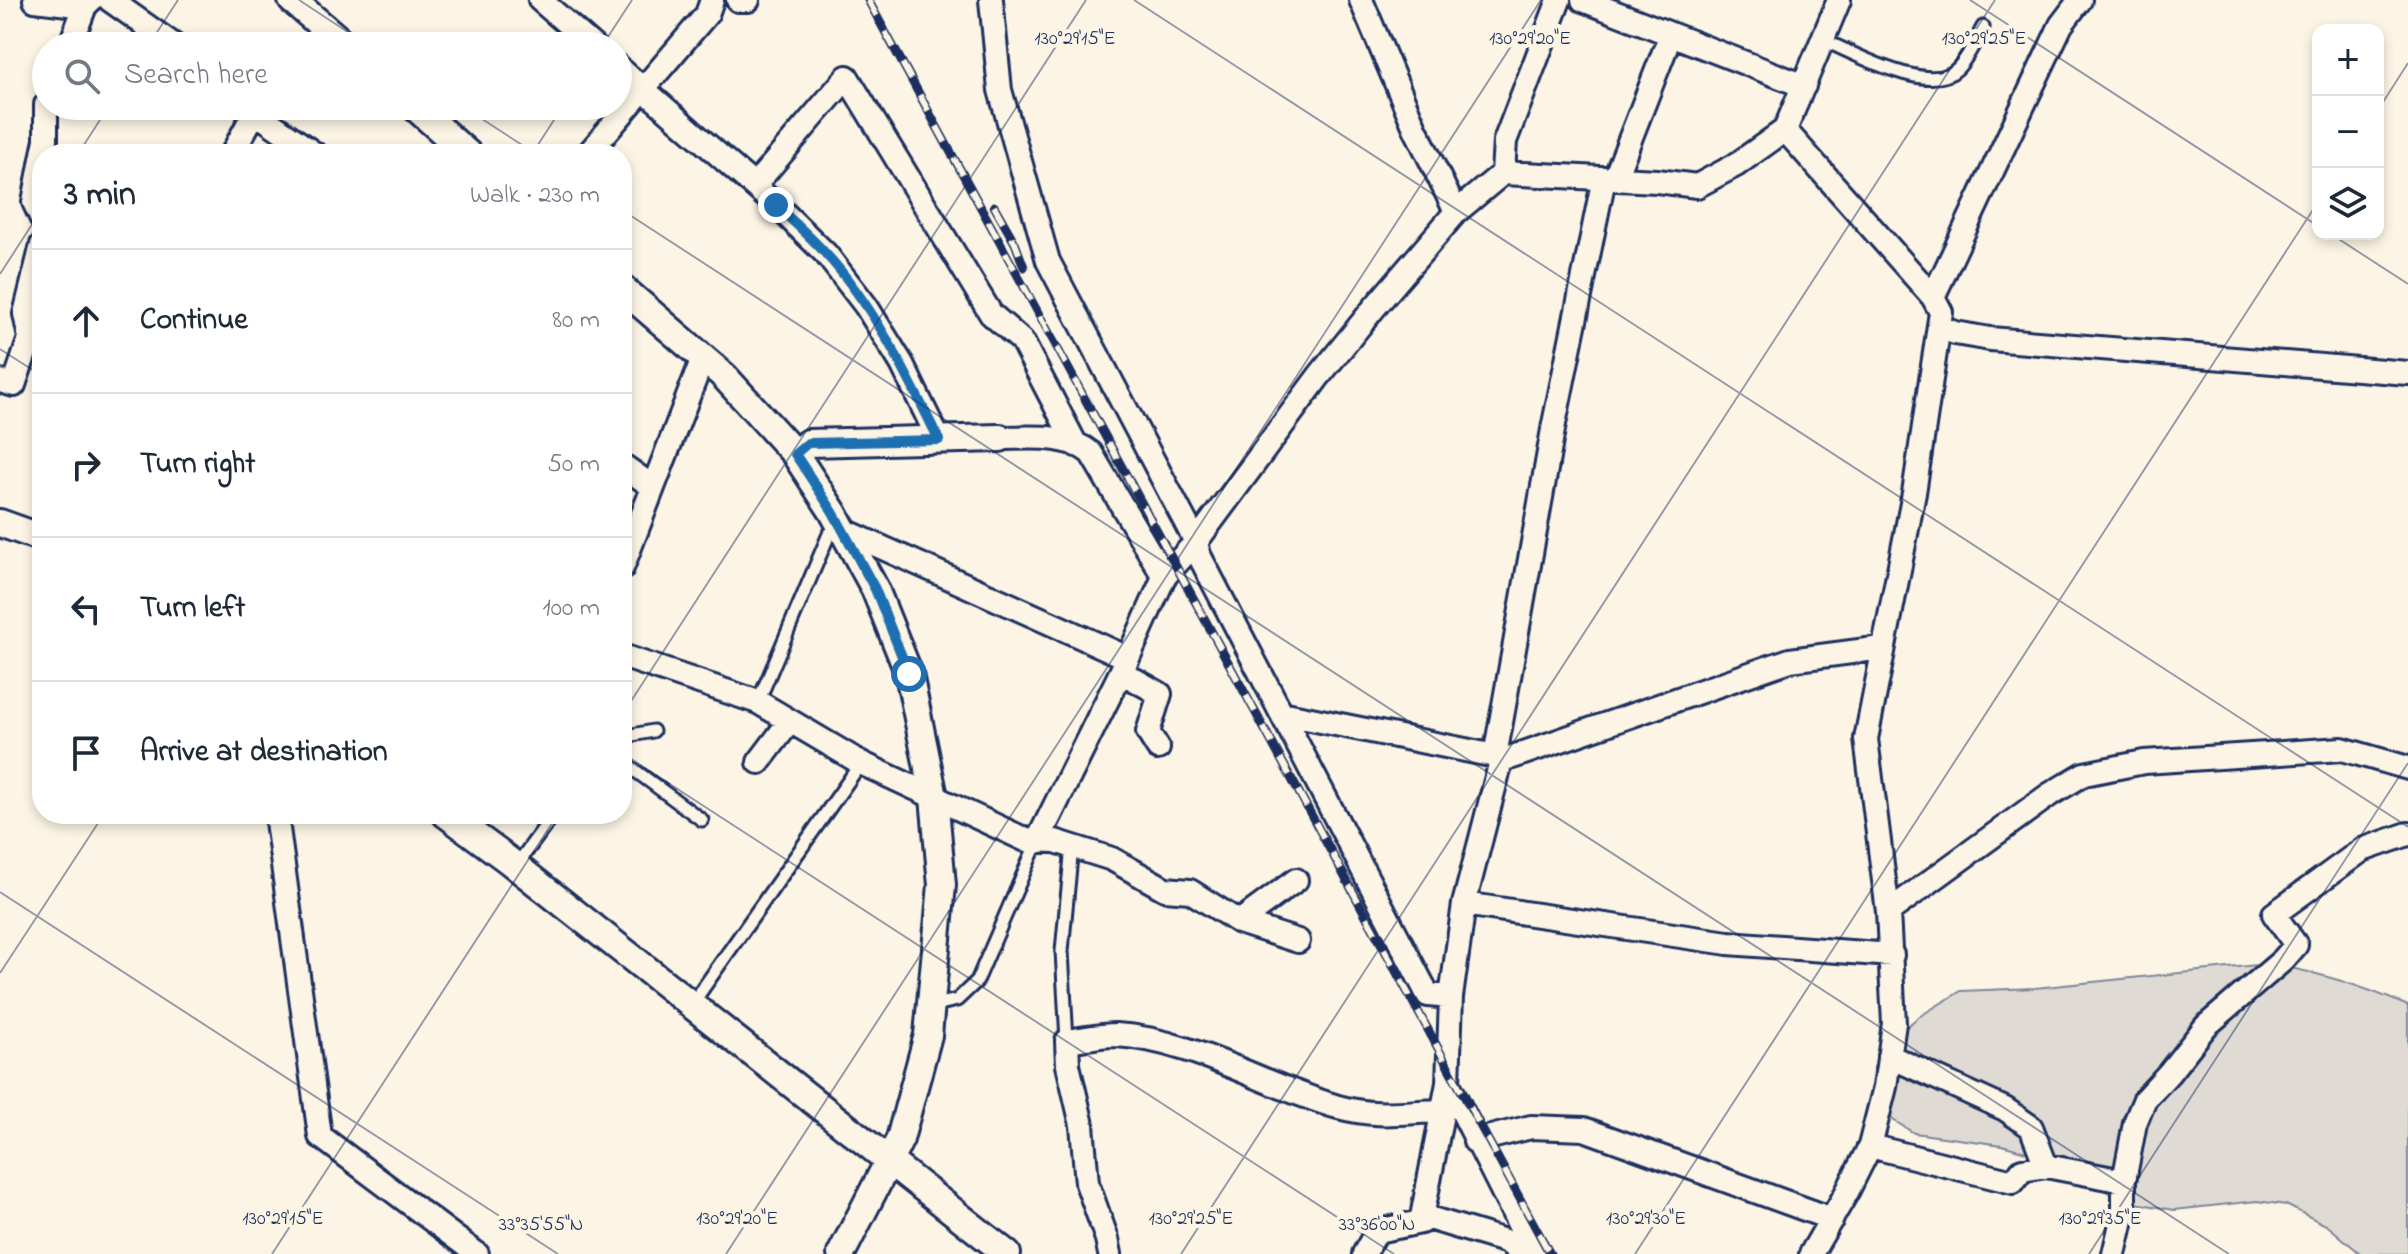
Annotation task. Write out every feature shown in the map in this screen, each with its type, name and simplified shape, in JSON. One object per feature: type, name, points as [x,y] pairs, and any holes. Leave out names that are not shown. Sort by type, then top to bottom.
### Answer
[{"type":"street","points":[[35,0],[88,3],[76,32]]},
{"type":"street","points":[[110,0],[155,32]]},
{"type":"street","points":[[292,0],[321,32]]},
{"type":"street","points":[[540,0],[577,32]]},
{"type":"street","points":[[632,102],[707,14],[712,0]]},
{"type":"street","points":[[738,0],[748,0]]},
{"type":"street","points":[[991,0],[1000,90],[1048,261],[1428,995],[1451,997]]},
{"type":"street","points":[[1361,0],[1415,128],[1456,212]]},
{"type":"street","points":[[1503,173],[1505,141],[1559,0]]},
{"type":"street","points":[[1583,0],[1804,86]]},
{"type":"street","points":[[1037,842],[1125,665],[1164,577],[1196,542],[1319,376],[1456,212],[1503,173],[1697,186],[1736,165],[1785,130],[1839,0]]},
{"type":"street","points":[[1933,297],[2061,25],[2080,0]]},
{"type":"street","points":[[1364,1254],[1377,1231],[1421,1222],[1448,1083],[1451,997],[1464,904],[1498,758],[1554,424],[1610,178],[1671,34]]},
{"type":"street","points":[[754,186],[847,77],[991,314],[1022,341],[1076,445]]},
{"type":"street","points":[[632,79],[826,254],[866,306],[902,364],[939,440]]},
{"type":"street","points":[[45,144],[46,120]]},
{"type":"street","points":[[236,144],[247,120]]},
{"type":"street","points":[[268,120],[301,144]]},
{"type":"street","points":[[430,120],[457,144]]},
{"type":"street","points":[[596,144],[617,120]]},
{"type":"street","points":[[1785,130],[1933,297],[1941,312],[1914,493],[1866,739],[1888,912],[1894,1023],[1885,1087],[1870,1146],[1811,1254]]},
{"type":"street","points":[[0,381],[14,385],[30,338],[25,314],[32,286]]},
{"type":"street","points":[[632,297],[724,376],[795,454],[843,530],[875,589],[909,674],[934,797],[942,885],[928,1035],[900,1139],[841,1254]]},
{"type":"street","points":[[1939,327],[1990,339],[2408,373]]},
{"type":"street","points":[[632,542],[703,358]]},
{"type":"street","points":[[795,454],[808,443],[1048,438],[1076,445],[1091,453],[1164,577]]},
{"type":"street","points":[[632,472],[653,487]]},
{"type":"street","points":[[0,523],[32,534]]},
{"type":"street","points":[[843,530],[1125,665],[1160,694],[1148,732],[1158,748]]},
{"type":"street","points":[[1281,713],[1498,758],[1790,660],[1882,648]]},
{"type":"street","points":[[632,659],[758,702],[861,763],[1026,840],[1055,841],[1112,859],[1165,889],[1190,891],[1239,922],[1298,941]]},
{"type":"street","points":[[759,762],[790,721]]},
{"type":"street","points":[[1888,912],[2049,795],[2084,774],[2144,762],[2342,749],[2408,768]]},
{"type":"street","points":[[277,824],[320,1136],[477,1254]]},
{"type":"street","points":[[466,824],[1007,1254]]},
{"type":"street","points":[[2114,1254],[2124,1211],[2124,1181],[2135,1123],[2145,1099],[2206,1026],[2283,960],[2296,945],[2274,914],[2362,850],[2408,834]]},
{"type":"street","points":[[1239,922],[1296,880]]},
{"type":"street","points":[[1464,904],[1728,943],[1892,955]]},
{"type":"street","points":[[1110,1254],[1087,1183],[1082,1125],[1068,1065],[1067,1041],[1112,1035],[1135,1037],[1181,1049],[1338,1107],[1380,1115],[1442,1111]]},
{"type":"street","points":[[1889,1056],[2014,1115],[2031,1127],[2046,1166]]},
{"type":"street","points":[[1448,1083],[1524,1250]]},
{"type":"street","points":[[1475,1141],[1531,1127],[1584,1129],[1832,1219]]},
{"type":"street","points":[[1870,1146],[2013,1182],[2022,1170],[2046,1166],[2124,1181]]},
{"type":"street","points":[[1422,1216],[1505,1241],[1524,1250]]},
{"type":"lane","points":[[1823,40],[1897,72],[1944,77],[1956,70],[1983,27]]},
{"type":"lane","points":[[758,702],[829,534],[843,530]]},
{"type":"lane","points":[[632,735],[653,731]]},
{"type":"lane","points":[[692,1004],[861,763]]},
{"type":"lane","points":[[632,768],[702,820]]},
{"type":"lane","points":[[516,866],[547,824]]},
{"type":"lane","points":[[931,1006],[957,1000],[977,981],[1037,842]]},
{"type":"lane","points":[[1067,1041],[1062,951],[1072,846]]},
{"type":"shaded area","points":[[2267,964],[2339,980],[2408,1006],[2408,1254],[2361,1254],[2328,1226],[2286,1205],[2257,1201],[2174,1210],[2125,1201],[2047,1158],[2002,1145],[1914,1133],[1893,1120],[1874,1095],[1874,1067],[1893,1039],[1917,1018],[1961,991],[2035,988]]},
{"type":"railway","points":[[868,0],[1550,1254]]},
{"type":"railway","points":[[994,206],[1015,243],[1024,267]]},
{"type":"route","points":[[776,205],[826,254],[866,306],[902,364],[939,440],[808,443],[795,454],[833,512],[875,589],[909,674]]}]
